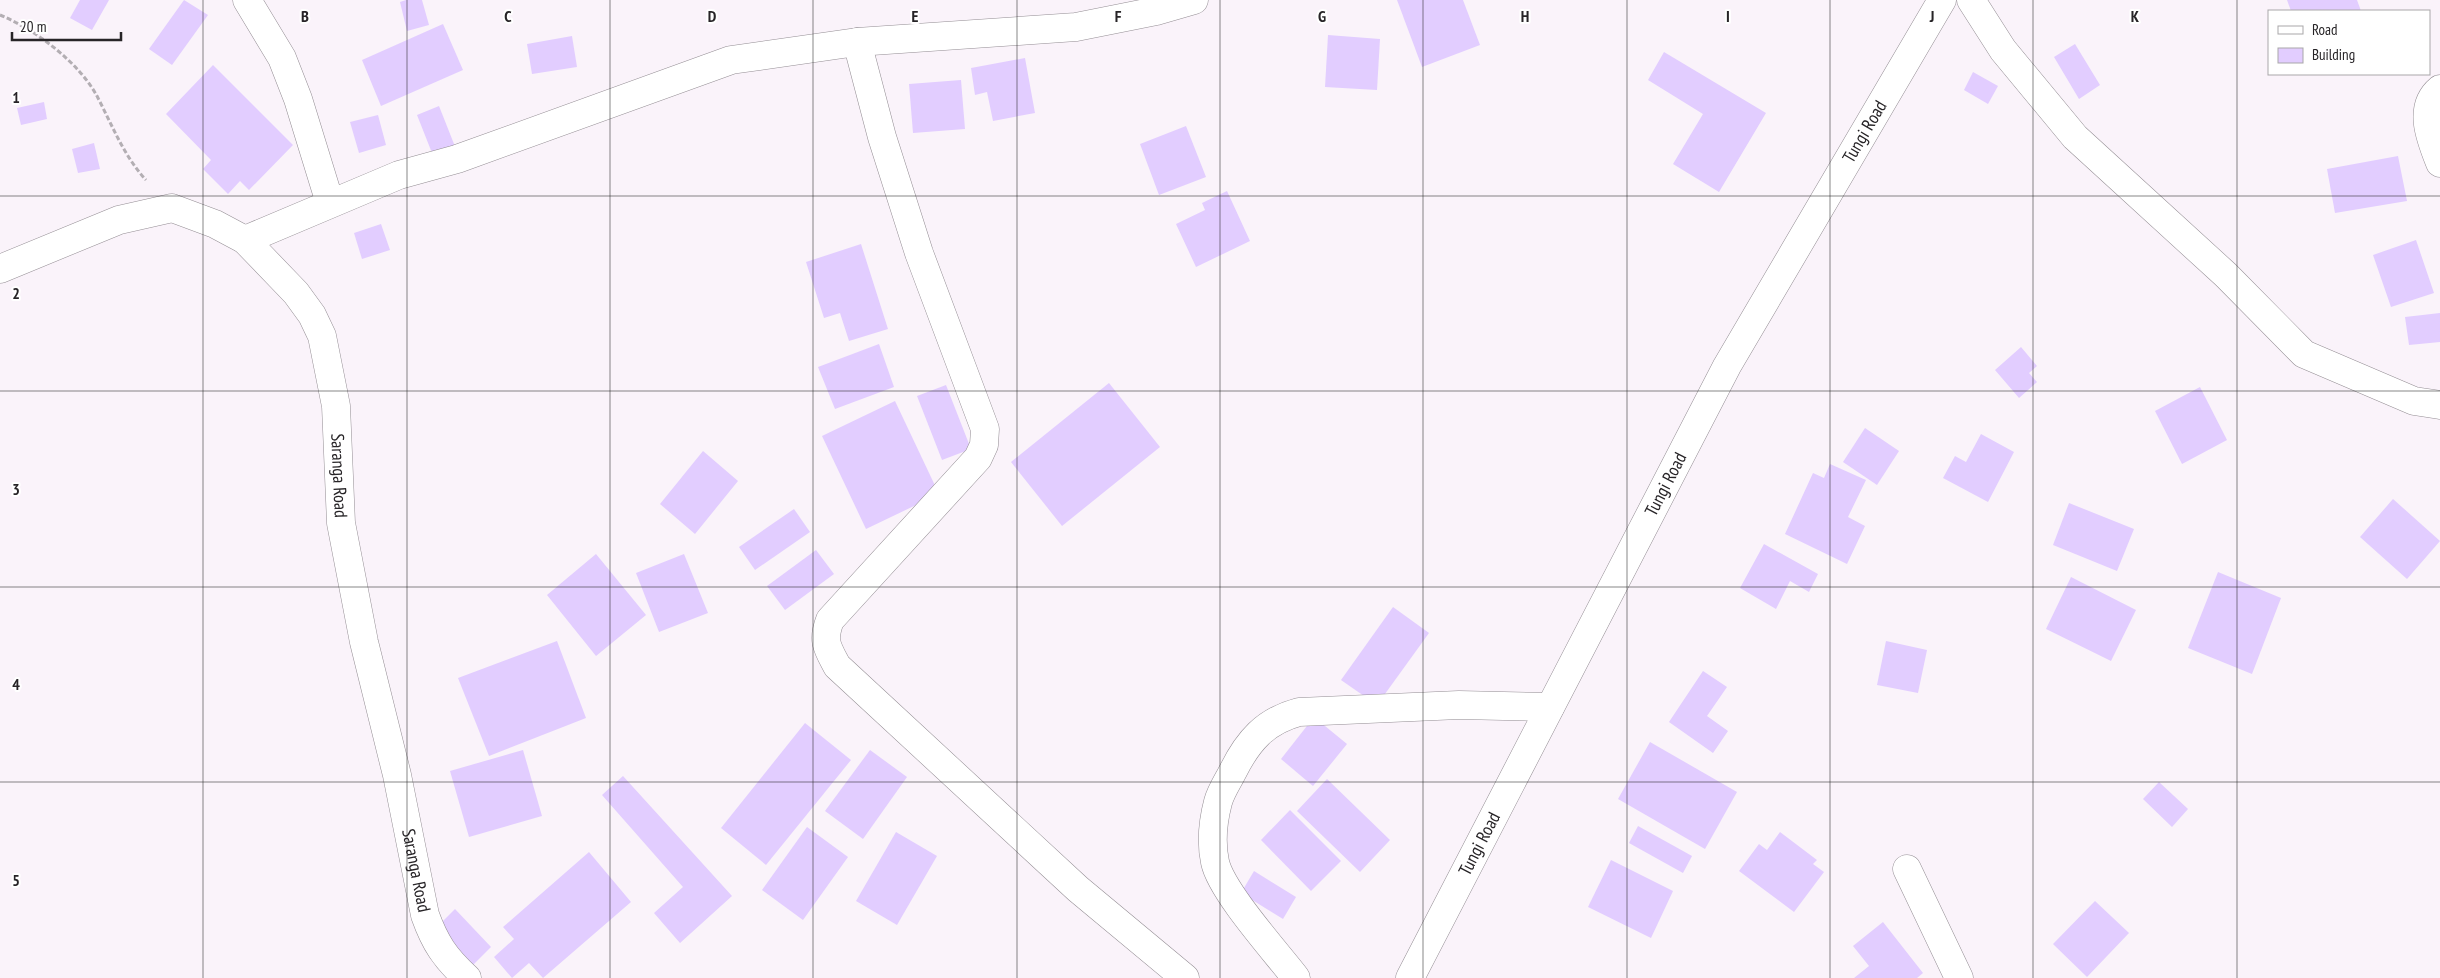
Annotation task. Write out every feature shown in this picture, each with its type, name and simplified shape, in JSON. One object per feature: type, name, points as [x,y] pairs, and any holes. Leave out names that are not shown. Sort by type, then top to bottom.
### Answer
[{"type":"street","points":[[247,0],[282,58],[298,98],[330,203]]},
{"type":"street","points":[[245,240],[399,175],[457,159],[731,60],[856,42],[1076,27],[1156,11],[1194,0]]},
{"type":"street","name":"Tungi Road","points":[[1410,978],[1727,366],[1942,0]]},
{"type":"street","points":[[1971,0],[2003,50],[2075,137],[2226,275],[2304,354],[2414,402],[2440,405]]},
{"type":"street","points":[[856,42],[882,137],[919,253],[985,429],[984,445],[978,458],[830,620],[824,635],[827,648],[837,666],[1071,883],[1185,978]]},
{"type":"street","points":[[2440,89],[2429,101],[2426,118],[2440,163]]},
{"type":"street","points":[[0,269],[119,220],[172,208]]},
{"type":"street","name":"Saranga Road","points":[[172,208],[215,224],[245,240],[296,293],[312,315],[322,336],[336,406],[341,523],[364,642],[404,803],[425,915],[444,967],[467,978]]},
{"type":"street","points":[[1296,978],[1226,887],[1215,863],[1212,832],[1218,800],[1245,748],[1262,730],[1284,716],[1299,712],[1458,705],[1550,707]]},
{"type":"street","points":[[1907,869],[1959,978]]},
{"type":"path","points":[[0,15],[50,44],[84,75],[98,97],[116,136],[136,169],[172,208]]},
{"type":"building","points":[[80,0],[109,0],[92,30],[70,18]]},
{"type":"building","points":[[184,0],[208,15],[172,65],[149,49]]},
{"type":"building","points":[[422,0],[429,25],[407,31],[400,2]]},
{"type":"building","points":[[1397,0],[1463,0],[1480,45],[1422,67]]},
{"type":"building","points":[[2287,0],[2357,0],[2361,10],[2291,10]]},
{"type":"building","points":[[443,24],[463,70],[381,106],[362,60]]},
{"type":"building","points":[[1328,35],[1380,39],[1377,90],[1325,87]]},
{"type":"building","points":[[572,36],[577,67],[532,74],[527,44]]},
{"type":"building","points":[[2075,44],[2100,85],[2079,99],[2054,57]]},
{"type":"building","points":[[1664,52],[1766,113],[1719,192],[1673,164],[1703,114],[1648,80]]},
{"type":"building","points":[[1025,58],[1035,113],[993,121],[987,92],[975,95],[971,68]]},
{"type":"building","points":[[213,65],[293,145],[249,190],[240,181],[228,194],[203,169],[211,160],[166,114]]},
{"type":"building","points":[[1973,72],[1998,86],[1988,104],[1964,90]]},
{"type":"building","points":[[961,80],[965,129],[913,133],[909,84]]},
{"type":"building","points":[[44,102],[47,119],[21,125],[17,108]]},
{"type":"building","points":[[439,106],[456,149],[434,158],[417,115]]},
{"type":"building","points":[[378,115],[386,145],[359,153],[350,122]]},
{"type":"building","points":[[1186,126],[1206,177],[1159,195],[1140,144]]},
{"type":"building","points":[[94,143],[100,169],[78,173],[72,149]]},
{"type":"building","points":[[2398,156],[2407,201],[2335,213],[2327,169]]},
{"type":"building","points":[[1227,191],[1250,241],[1196,267],[1176,224],[1205,210],[1202,203]]},
{"type":"building","points":[[381,224],[390,250],[362,259],[354,233]]},
{"type":"building","points":[[2416,240],[2434,293],[2391,307],[2373,255]]},
{"type":"building","points":[[861,244],[888,329],[849,341],[840,313],[824,318],[806,262]]},
{"type":"building","points":[[2440,313],[2440,342],[2409,345],[2405,317]]},
{"type":"building","points":[[879,344],[894,387],[835,409],[818,367]]},
{"type":"building","points":[[2021,347],[2037,366],[2029,373],[2037,382],[2019,398],[1995,370]]},
{"type":"building","points":[[1109,383],[1160,447],[1062,526],[1011,462]]},
{"type":"building","points":[[946,385],[971,449],[942,460],[917,396]]},
{"type":"building","points":[[2200,387],[2227,440],[2182,464],[2155,411]]},
{"type":"building","points":[[895,401],[939,494],[866,529],[822,436]]},
{"type":"building","points":[[1865,428],[1899,451],[1877,485],[1843,462]]},
{"type":"building","points":[[1981,434],[2014,452],[1988,502],[1943,478],[1955,456],[1966,462]]},
{"type":"building","points":[[703,451],[738,481],[695,534],[660,504]]},
{"type":"building","points":[[1830,464],[1866,480],[1848,517],[1865,526],[1847,564],[1785,534],[1813,473],[1824,478]]},
{"type":"building","points":[[2393,499],[2440,541],[2407,579],[2360,537]]},
{"type":"building","points":[[2069,503],[2134,529],[2117,571],[2053,545]]},
{"type":"building","points":[[794,509],[810,532],[755,570],[739,547]]},
{"type":"building","points":[[1764,544],[1818,574],[1809,592],[1790,581],[1776,609],[1740,588]]},
{"type":"building","points":[[816,550],[834,574],[785,610],[767,586]]},
{"type":"building","points":[[596,554],[646,615],[596,656],[547,595]]},
{"type":"building","points":[[684,554],[708,613],[659,632],[636,573]]},
{"type":"building","points":[[2218,572],[2281,598],[2252,674],[2188,648]]},
{"type":"building","points":[[2071,577],[2136,610],[2111,661],[2046,629]]},
{"type":"building","points":[[1393,607],[1429,633],[1377,705],[1341,680]]},
{"type":"building","points":[[557,641],[586,718],[489,756],[458,678]]},
{"type":"building","points":[[1886,641],[1927,650],[1918,693],[1877,685]]},
{"type":"building","points":[[1703,671],[1727,687],[1707,716],[1728,731],[1713,753],[1669,722]]},
{"type":"building","points":[[1314,717],[1347,744],[1313,786],[1281,759]]},
{"type":"building","points":[[805,723],[851,760],[766,865],[721,828]]},
{"type":"building","points":[[1650,742],[1737,792],[1705,849],[1618,799]]},
{"type":"building","points":[[523,750],[542,816],[469,837],[450,771]]},
{"type":"building","points":[[870,750],[907,777],[863,839],[825,811]]},
{"type":"building","points":[[623,776],[732,896],[680,943],[654,913],[683,887],[602,795]]},
{"type":"building","points":[[1327,779],[1390,840],[1360,872],[1297,811]]},
{"type":"building","points":[[2159,782],[2188,809],[2172,827],[2143,799]]},
{"type":"building","points":[[1290,810],[1341,861],[1311,891],[1261,840]]},
{"type":"building","points":[[1638,826],[1692,856],[1683,873],[1629,843]]},
{"type":"building","points":[[807,827],[848,857],[803,920],[762,890]]},
{"type":"building","points":[[896,832],[937,856],[897,925],[856,901]]},
{"type":"building","points":[[1780,832],[1817,860],[1813,864],[1824,872],[1794,912],[1739,871],[1759,844],[1767,850]]},
{"type":"building","points":[[589,852],[631,902],[543,978],[529,963],[512,978],[494,957],[514,939],[503,927]]},
{"type":"building","points":[[1611,860],[1673,891],[1651,938],[1588,907]]},
{"type":"building","points":[[1254,871],[1296,897],[1283,919],[1241,893]]},
{"type":"building","points":[[2095,901],[2129,933],[2087,977],[2053,944]]},
{"type":"building","points":[[455,909],[491,947],[473,965],[437,927]]},
{"type":"building","points":[[1883,922],[1923,973],[1917,978],[1854,978],[1869,966],[1853,946]]}]
